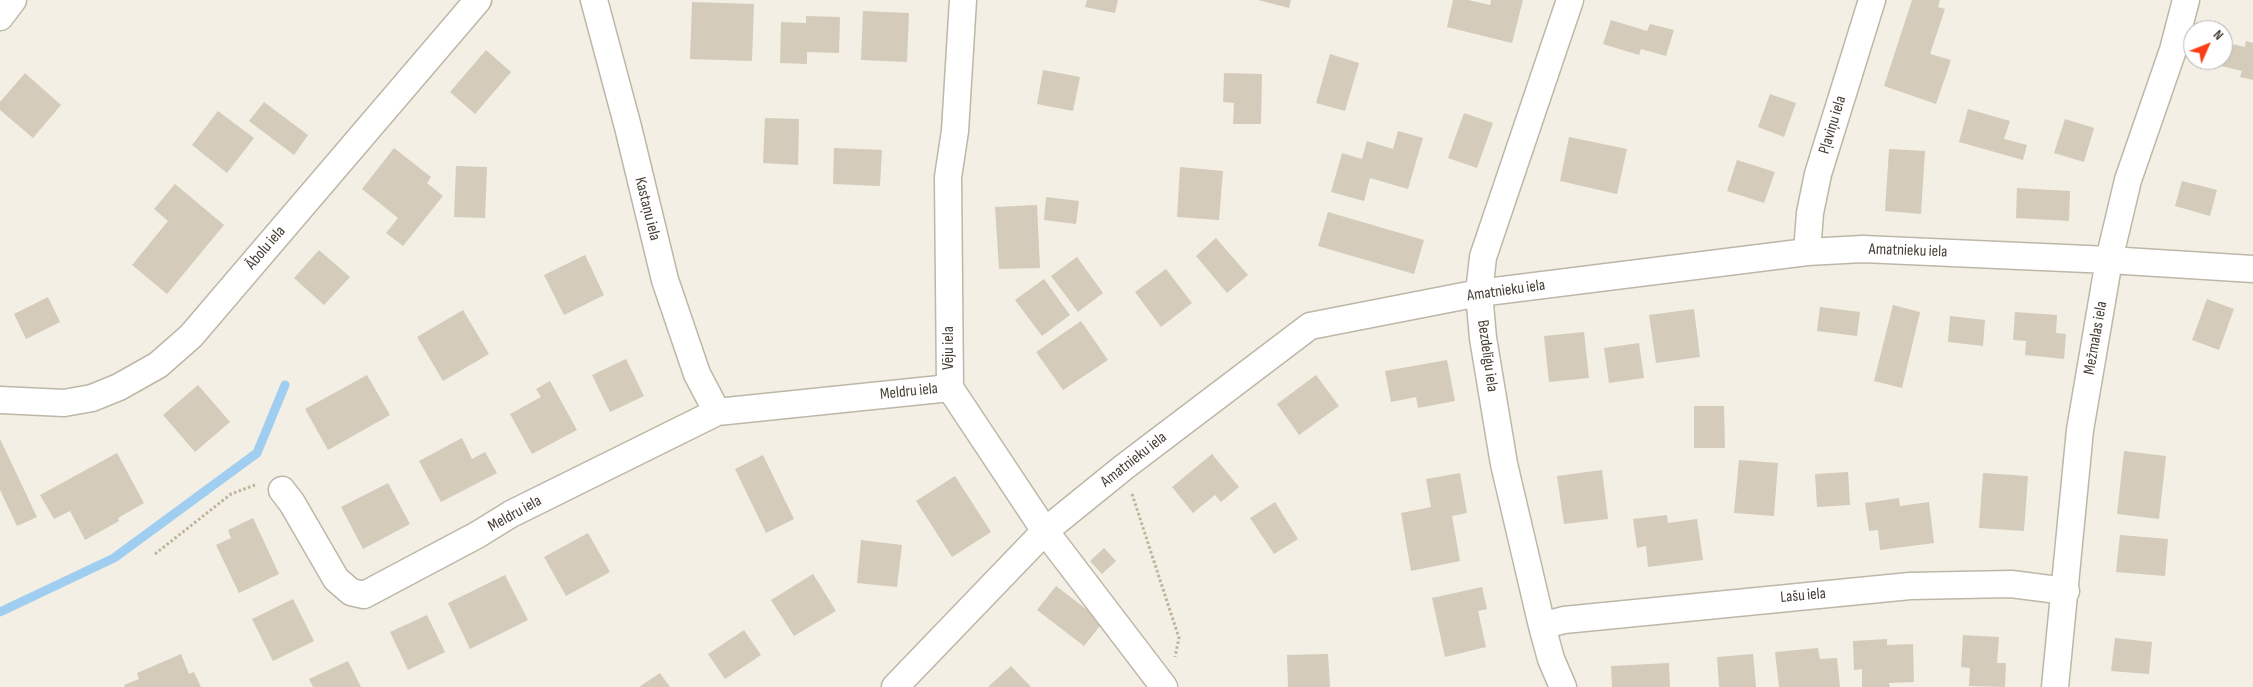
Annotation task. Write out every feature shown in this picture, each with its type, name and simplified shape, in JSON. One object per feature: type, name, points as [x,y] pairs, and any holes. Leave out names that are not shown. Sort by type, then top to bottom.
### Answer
[{"type":"street","points":[[0,17],[13,0]]},
{"type":"street","name":"Ābolu iela","points":[[0,400],[64,403],[92,398],[119,387],[158,365],[191,336],[478,0]]},
{"type":"street","name":"Kastaņu iela","points":[[594,0],[628,127],[665,280],[697,374],[717,412]]},
{"type":"street","name":"Vēju iela","points":[[963,0],[955,131],[948,177],[950,388],[1046,531],[1164,687]]},
{"type":"street","name":"Bezdelīgu iela","points":[[1563,687],[1551,659],[1542,626],[1504,464],[1483,338],[1479,293],[1483,257],[1570,0]]},
{"type":"street","name":"Pļaviņu iela","points":[[1807,252],[1810,213],[1818,174],[1872,0]]},
{"type":"street","name":"Mežmalas iela","points":[[2055,687],[2066,591],[2080,430],[2109,260],[2128,180],[2173,50],[2186,0]]},
{"type":"street","name":"Amatnieku iela","points":[[895,687],[1046,531],[1124,467],[1310,326],[1479,293],[1807,252],[1863,249],[2109,260],[2253,269]]},
{"type":"street","name":"Meldru iela","points":[[282,490],[292,503],[336,579],[351,592],[364,595],[478,535],[511,514],[717,412],[950,388]]},
{"type":"street","name":"Lašu iela","points":[[1542,626],[1564,620],[1910,586],[2011,584],[2066,591]]},
{"type":"path","points":[[1124,467],[1179,638],[1174,662]]},
{"type":"path","points":[[155,554],[231,494],[254,485],[269,483],[282,490]]},
{"type":"building","points":[[1087,0],[1118,0],[1115,13],[1085,7]]},
{"type":"building","points":[[1258,0],[1291,0],[1289,8]]},
{"type":"building","points":[[1453,0],[1468,0],[1490,5],[1491,0],[1523,0],[1512,43],[1447,27]]},
{"type":"building","points":[[1912,0],[1940,0],[1938,7],[1945,9],[1930,54],[1951,60],[1936,104],[1884,86]]},
{"type":"building","points":[[692,2],[754,4],[752,61],[690,59]]},
{"type":"building","points":[[863,11],[909,13],[907,62],[861,60]]},
{"type":"building","points":[[806,16],[840,17],[839,53],[807,52],[807,64],[780,63],[781,22],[806,23]]},
{"type":"building","points":[[1611,20],[1647,31],[1650,24],[1674,30],[1666,56],[1641,49],[1639,55],[1603,44]]},
{"type":"building","points":[[2246,41],[2253,43],[2253,80],[2240,77],[2242,71],[2233,69],[2233,44],[2245,47]]},
{"type":"building","points":[[486,50],[511,72],[475,114],[450,92]]},
{"type":"building","points":[[1330,54],[1359,63],[1345,111],[1316,103]]},
{"type":"building","points":[[1043,70],[1080,77],[1073,111],[1037,104]]},
{"type":"building","points":[[25,73],[61,105],[33,138],[0,110],[0,102]]},
{"type":"building","points":[[1224,73],[1262,74],[1261,124],[1233,124],[1234,103],[1223,102]]},
{"type":"building","points":[[1770,94],[1796,103],[1784,137],[1758,127]]},
{"type":"building","points":[[264,102],[308,135],[294,155],[249,121]]},
{"type":"building","points":[[1968,109],[2010,121],[2004,139],[2027,145],[2023,160],[1959,142]]},
{"type":"building","points":[[218,111],[254,138],[227,173],[192,145]]},
{"type":"building","points":[[1464,113],[1493,123],[1477,168],[1448,158]]},
{"type":"building","points":[[765,118],[799,119],[798,165],[763,163]]},
{"type":"building","points":[[2065,119],[2094,128],[2084,162],[2054,153]]},
{"type":"building","points":[[1398,131],[1423,138],[1408,189],[1370,178],[1364,201],[1331,192],[1342,153],[1362,159],[1367,141],[1393,149]]},
{"type":"building","points":[[1569,137],[1627,149],[1617,194],[1560,181]]},
{"type":"building","points":[[394,148],[431,177],[427,183],[443,196],[403,246],[386,233],[398,218],[362,189]]},
{"type":"building","points":[[834,148],[882,150],[880,186],[833,184]]},
{"type":"building","points":[[1889,149],[1925,151],[1921,214],[1885,211]]},
{"type":"building","points":[[1737,160],[1775,172],[1764,203],[1727,191]]},
{"type":"building","points":[[456,166],[487,167],[485,218],[454,217]]},
{"type":"building","points":[[1180,167],[1223,171],[1219,220],[1177,217]]},
{"type":"building","points":[[2182,181],[2217,190],[2210,216],[2175,206]]},
{"type":"building","points":[[175,184],[224,225],[167,294],[132,265],[168,221],[154,209]]},
{"type":"building","points":[[2017,188],[2070,191],[2069,221],[2016,218]]},
{"type":"building","points":[[1046,197],[1079,201],[1076,224],[1044,220]]},
{"type":"building","points":[[1037,205],[1040,268],[999,269],[995,207]]},
{"type":"building","points":[[1328,212],[1424,240],[1414,274],[1318,246]]},
{"type":"building","points":[[1216,238],[1248,275],[1227,293],[1196,256]]},
{"type":"building","points":[[319,250],[350,277],[324,305],[294,278]]},
{"type":"building","points":[[585,255],[604,295],[564,315],[544,275]]},
{"type":"building","points":[[1077,257],[1103,293],[1078,312],[1051,276]]},
{"type":"building","points":[[1166,269],[1192,303],[1161,327],[1135,292]]},
{"type":"building","points":[[1044,279],[1070,315],[1042,336],[1015,300]]},
{"type":"building","points":[[48,297],[60,322],[26,339],[14,314]]},
{"type":"building","points":[[2207,299],[2234,309],[2219,350],[2192,340]]},
{"type":"building","points":[[1893,305],[1920,312],[1902,388],[1874,381]]},
{"type":"building","points":[[1820,307],[1860,312],[1857,336],[1817,331]]},
{"type":"building","points":[[1694,309],[1700,357],[1656,363],[1649,315]]},
{"type":"building","points":[[463,310],[489,354],[443,381],[417,337]]},
{"type":"building","points":[[2015,312],[2057,315],[2056,333],[2066,334],[2064,359],[2025,355],[2026,341],[2013,340]]},
{"type":"building","points":[[1950,316],[1985,320],[1983,346],[1948,342]]},
{"type":"building","points":[[1081,321],[1108,360],[1063,390],[1036,352]]},
{"type":"building","points":[[1584,332],[1589,378],[1549,382],[1544,336]]},
{"type":"building","points":[[1639,343],[1644,378],[1609,383],[1604,348]]},
{"type":"building","points":[[626,359],[644,396],[610,412],[592,375]]},
{"type":"building","points":[[1447,360],[1455,401],[1418,408],[1416,397],[1391,402],[1385,371]]},
{"type":"building","points":[[367,375],[390,415],[328,450],[305,409]]},
{"type":"building","points":[[1316,375],[1339,406],[1299,435],[1277,404]]},
{"type":"building","points":[[550,381],[577,430],[532,454],[510,414],[541,397],[536,389]]},
{"type":"building","points":[[198,385],[230,422],[195,452],[163,415]]},
{"type":"building","points":[[1694,406],[1724,406],[1725,448],[1694,448]]},
{"type":"building","points":[[462,438],[472,459],[485,452],[497,473],[441,502],[419,461]]},
{"type":"building","points":[[0,439],[37,517],[17,526],[0,490]]},
{"type":"building","points":[[2124,451],[2166,456],[2159,519],[2117,514]]},
{"type":"building","points":[[117,453],[144,503],[118,518],[119,521],[85,540],[70,511],[54,519],[40,495]]},
{"type":"building","points":[[1212,454],[1239,487],[1221,502],[1215,495],[1193,513],[1172,487]]},
{"type":"building","points":[[763,455],[794,519],[766,533],[735,469]]},
{"type":"building","points":[[1739,460],[1778,463],[1774,516],[1734,513]]},
{"type":"building","points":[[1602,470],[1608,519],[1564,524],[1557,476]]},
{"type":"building","points":[[1848,472],[1850,505],[1817,507],[1815,474]]},
{"type":"building","points":[[1460,473],[1467,513],[1452,516],[1460,561],[1411,571],[1401,513],[1431,507],[1426,479]]},
{"type":"building","points":[[1983,473],[2028,476],[2024,531],[1979,528]]},
{"type":"building","points":[[955,476],[991,532],[952,557],[916,501]]},
{"type":"building","points":[[388,483],[410,524],[363,549],[341,507]]},
{"type":"building","points":[[1899,498],[1900,506],[1929,502],[1934,543],[1880,550],[1878,530],[1869,531],[1865,503]]},
{"type":"building","points":[[1275,502],[1298,539],[1274,554],[1250,518]]},
{"type":"building","points":[[1667,515],[1668,523],[1697,519],[1703,560],[1648,567],[1646,546],[1637,548],[1633,519]]},
{"type":"building","points":[[253,518],[279,574],[239,593],[216,545],[231,538],[228,530]]},
{"type":"building","points":[[588,533],[610,572],[566,596],[544,557]]},
{"type":"building","points":[[2120,535],[2168,539],[2165,576],[2116,572]]},
{"type":"building","points":[[861,540],[902,545],[897,587],[857,583]]},
{"type":"building","points":[[1104,548],[1116,561],[1102,574],[1090,561]]},
{"type":"building","points":[[813,574],[836,611],[794,636],[771,600]]},
{"type":"building","points":[[505,575],[528,620],[470,649],[448,603]]},
{"type":"building","points":[[1056,586],[1103,622],[1084,646],[1037,610]]},
{"type":"building","points":[[1482,587],[1487,609],[1478,611],[1486,647],[1445,657],[1432,598]]},
{"type":"building","points":[[293,599],[314,641],[273,661],[252,619]]},
{"type":"building","points":[[427,615],[445,652],[408,670],[390,632]]},
{"type":"building","points":[[744,630],[761,655],[725,679],[708,654]]},
{"type":"building","points":[[1963,635],[1999,637],[1997,663],[2006,663],[2005,687],[1969,686],[1970,668],[1961,667]]},
{"type":"building","points":[[2115,638],[2152,642],[2149,674],[2111,671]]},
{"type":"building","points":[[1887,639],[1887,645],[1913,644],[1914,682],[1889,683],[1890,687],[1862,687],[1862,669],[1854,670],[1853,641]]},
{"type":"building","points":[[1818,648],[1820,659],[1837,658],[1840,687],[1779,687],[1775,652]]},
{"type":"building","points":[[181,654],[189,674],[194,672],[201,687],[125,687],[124,685],[139,679],[137,673]]},
{"type":"building","points":[[1328,654],[1330,687],[1288,687],[1287,655]]},
{"type":"building","points":[[1753,654],[1756,687],[1719,687],[1717,657]]},
{"type":"building","points":[[348,661],[361,687],[313,687],[309,679]]},
{"type":"building","points":[[1669,663],[1670,687],[1612,687],[1611,666]]},
{"type":"building","points":[[1011,666],[1031,687],[988,687]]},
{"type":"building","points":[[660,673],[670,687],[639,687]]},
{"type":"waterway","points":[[0,612],[114,558],[257,453],[285,385]]}]
